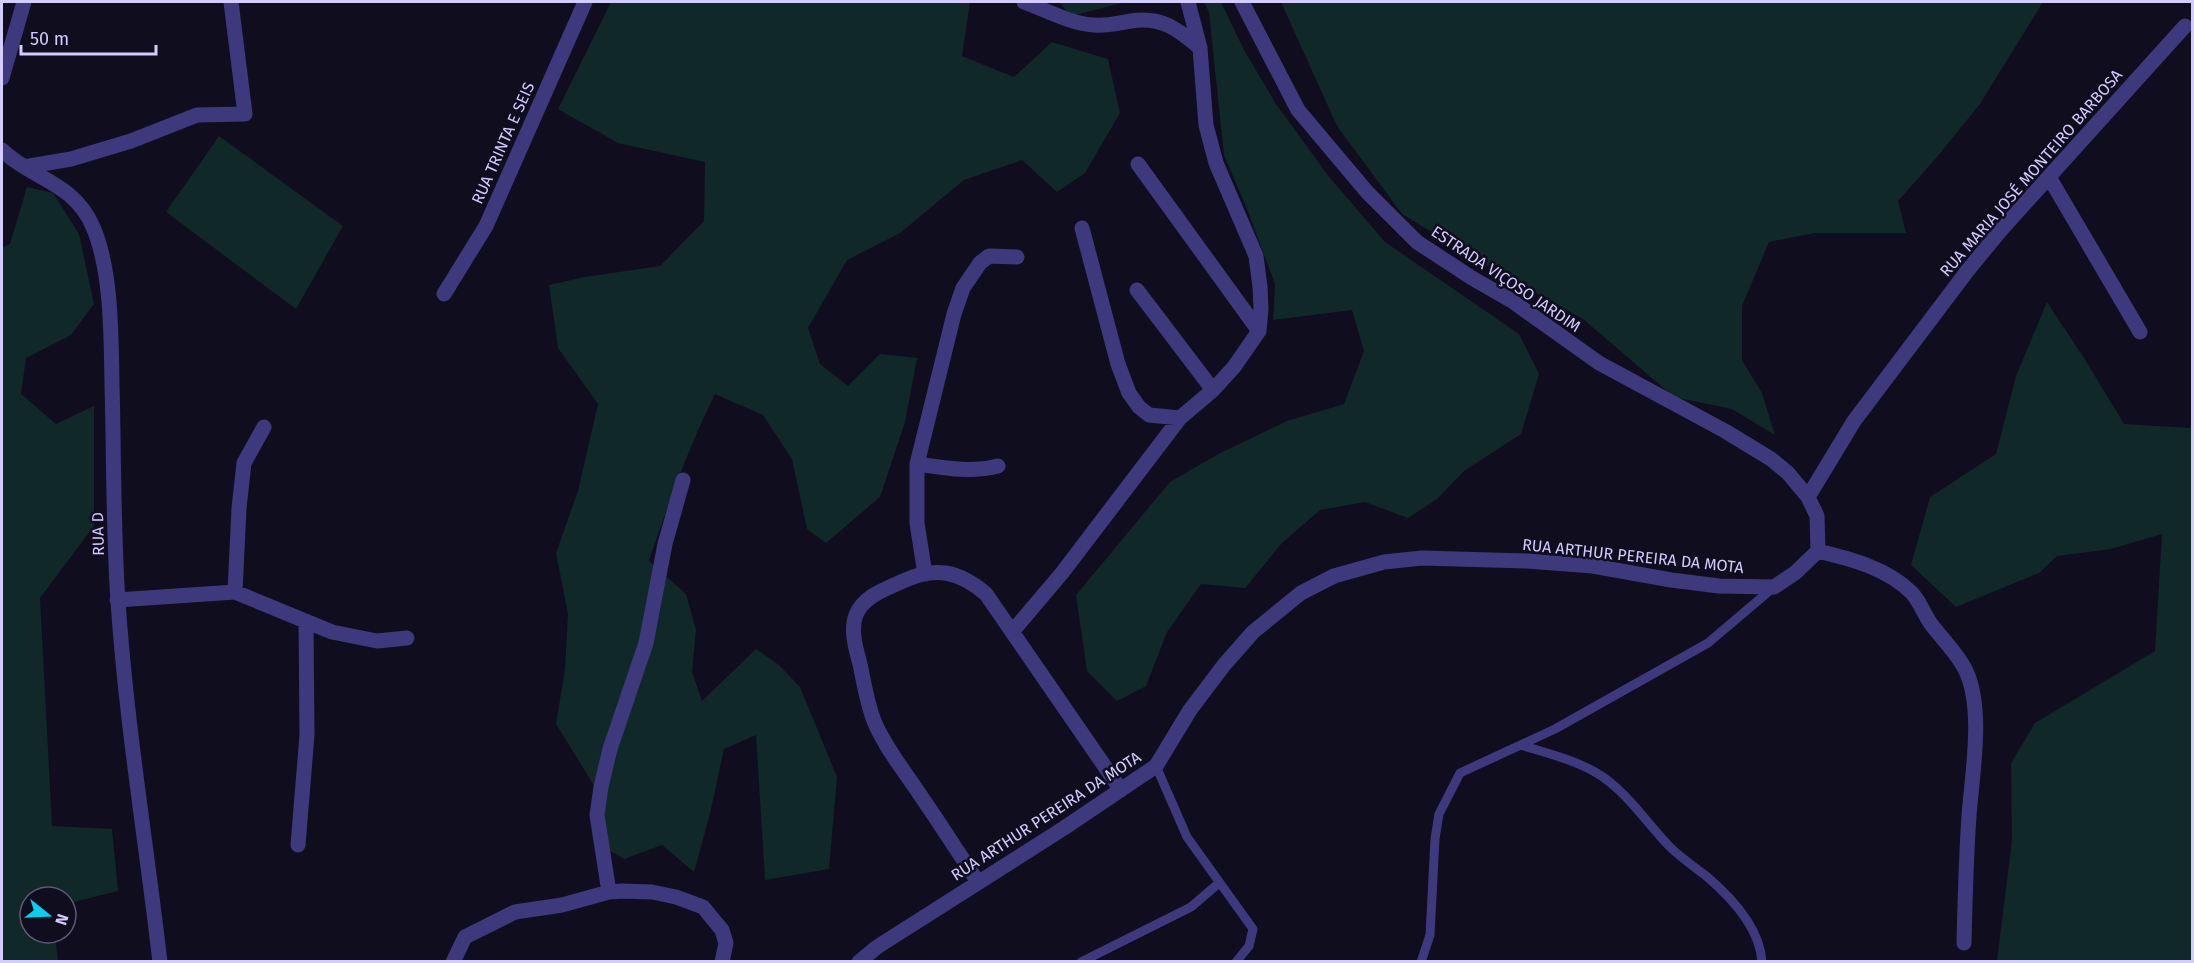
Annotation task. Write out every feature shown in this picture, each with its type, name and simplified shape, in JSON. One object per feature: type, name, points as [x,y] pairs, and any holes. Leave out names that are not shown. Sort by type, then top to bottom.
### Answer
[{"type":"street","points":[[2,78],[24,2]]},
{"type":"street","points":[[24,167],[71,159],[131,141],[197,116],[245,114],[231,2]]},
{"type":"street","name":"RUA TRINTA E SEIS","points":[[444,294],[486,226],[585,2]]},
{"type":"street","points":[[1024,2],[1093,26],[1148,19],[1158,20],[1186,36],[1200,48]]},
{"type":"street","points":[[1012,632],[1062,573],[1180,418],[1213,390],[1234,368],[1259,331],[1260,287],[1256,256],[1216,163],[1206,125],[1200,48],[1188,2]]},
{"type":"street","name":"ESTRADA VIÇOSO JARDIM","points":[[1242,2],[1299,110],[1367,192],[1417,242],[1512,301],[1599,363],[1725,431],[1771,459],[1808,497],[1817,516],[1818,551]]},
{"type":"street","name":"RUA MARIA JOSÉ MONTEIRO BARBOSA","points":[[1808,497],[1854,422],[1987,246],[2185,26]]},
{"type":"street","name":"RUA D","points":[[2,151],[24,167],[67,191],[93,227],[104,265],[111,331],[117,600],[126,701],[160,962]]},
{"type":"street","points":[[1138,164],[1259,331]]},
{"type":"street","points":[[2049,177],[2140,332]]},
{"type":"street","points":[[1082,228],[1118,364],[1129,393],[1139,407],[1149,415],[1180,418]]},
{"type":"street","points":[[925,574],[917,523],[917,464],[946,343],[963,288],[972,273],[989,256],[1017,257]]},
{"type":"street","points":[[1137,290],[1213,390]]},
{"type":"street","points":[[235,592],[239,508],[244,463],[264,427]]},
{"type":"street","points":[[917,464],[964,471],[998,466]]},
{"type":"street","points":[[609,892],[597,815],[601,787],[610,749],[645,643],[665,544],[683,480]]},
{"type":"street","points":[[1774,587],[1795,573],[1818,551],[1854,560],[1893,577],[1913,594],[1931,624],[1967,672],[1974,700],[1975,763],[1966,857],[1964,943]]},
{"type":"street","name":"RUA ARTHUR PEREIRA DA MOTA","points":[[859,962],[877,947],[1121,790],[1156,765],[1190,710],[1224,665],[1253,632],[1301,593],[1334,576],[1384,562],[1422,558],[1527,561],[1593,566],[1680,582],[1719,586],[1774,587]]},
{"type":"street","points":[[978,882],[891,752],[875,723],[855,643],[854,625],[856,614],[864,602],[877,593],[911,577],[925,574],[943,572],[970,581],[986,594],[1121,790]]},
{"type":"street","points":[[117,600],[235,592],[332,632],[377,641],[407,638]]},
{"type":"street","points":[[298,845],[307,735],[306,622]]},
{"type":"street","points":[[453,962],[465,937],[515,912],[562,905],[609,892],[652,892],[676,897],[703,907],[723,930],[726,943],[722,962]]},
{"type":"lane","points":[[1421,962],[1431,935],[1435,839],[1439,814],[1460,773],[1555,729],[1708,644],[1774,587]]},
{"type":"lane","points":[[1521,745],[1574,761],[1596,772],[1615,786],[1673,850],[1729,898],[1756,936],[1762,962]]},
{"type":"lane","points":[[1156,765],[1187,837],[1253,929],[1249,946],[1236,962]]},
{"type":"lane","points":[[1081,962],[1191,907],[1220,884]]},
{"type":"green space","points":[[611,2],[970,2],[962,56],[1014,77],[1052,42],[1108,59],[1120,113],[1085,173],[1057,192],[1022,160],[964,180],[900,233],[847,260],[808,328],[820,364],[848,386],[880,354],[917,358],[905,422],[880,497],[826,543],[807,529],[792,459],[763,415],[715,394],[687,456],[656,540],[649,561],[686,594],[696,630],[692,672],[702,701],[756,649],[779,665],[800,687],[837,777],[829,869],[765,880],[756,735],[724,749],[710,814],[694,872],[662,845],[624,859],[607,849],[598,792],[556,724],[565,669],[568,614],[556,553],[578,491],[598,404],[558,348],[549,285],[585,277],[660,266],[704,221],[705,162],[618,143],[558,109]]},
{"type":"green space","points":[[1059,2],[1126,2],[1071,16]]},
{"type":"green space","points":[[1204,2],[1221,2],[1244,50],[1276,104],[1330,178],[1385,242],[1519,334],[1539,374],[1521,434],[1464,471],[1437,499],[1408,518],[1365,502],[1320,510],[1282,543],[1245,588],[1201,584],[1167,632],[1146,686],[1117,701],[1087,671],[1076,595],[1170,482],[1220,453],[1287,421],[1344,404],[1364,351],[1352,310],[1273,320],[1275,284],[1224,155],[1209,12]]},
{"type":"green space","points":[[1281,2],[2043,2],[1980,104],[1898,201],[1906,233],[1815,233],[1769,242],[1742,306],[1742,360],[1762,393],[1775,435],[1732,409],[1674,397],[1583,319],[1491,268],[1402,214],[1337,126]]},
{"type":"green space","points":[[219,136],[343,226],[296,309],[166,212]]},
{"type":"green space","points":[[27,187],[53,193],[79,234],[94,304],[71,335],[26,358],[21,394],[56,424],[94,406],[94,526],[40,598],[52,826],[112,829],[118,891],[78,901],[78,885],[18,885],[18,945],[56,945],[58,962],[2,961],[2,248],[10,244]]},
{"type":"green space","points":[[2047,302],[2124,424],[2190,428],[2192,423],[2192,961],[1997,961],[2012,841],[2011,763],[2035,723],[2155,651],[2162,534],[2111,549],[2057,556],[2039,573],[1956,607],[1911,565],[1930,497],[1996,454],[2016,376]]}]
